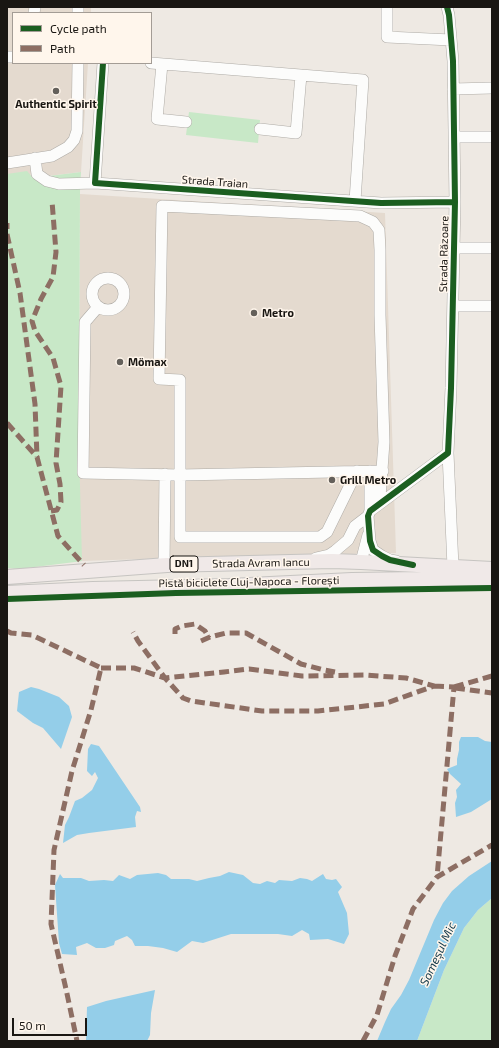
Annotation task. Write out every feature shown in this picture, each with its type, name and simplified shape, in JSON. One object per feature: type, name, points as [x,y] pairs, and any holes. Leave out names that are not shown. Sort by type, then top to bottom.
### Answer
[{"type":"main road","name":"Strada Avram Iancu","points":[[7,577],[164,565],[300,562],[354,562],[492,569]]},
{"type":"main road","name":"Strada Avram Iancu","points":[[7,593],[93,589],[229,586],[352,580],[492,578]]},
{"type":"street","points":[[387,7],[387,37],[451,40]]},
{"type":"street","name":"Strada Răzoare","points":[[447,7],[453,61],[454,89],[455,248],[448,453],[453,567]]},
{"type":"street","points":[[186,122],[156,119],[157,63],[363,80],[355,201]]},
{"type":"street","points":[[7,162],[52,156],[68,147],[74,140],[77,131],[78,64]]},
{"type":"street","points":[[95,183],[103,64]]},
{"type":"street","points":[[260,129],[296,133],[301,75]]},
{"type":"street","points":[[454,89],[492,88]]},
{"type":"street","points":[[454,137],[492,137]]},
{"type":"street","name":"Strada Traian","points":[[35,158],[37,174],[47,181],[59,184],[95,183],[381,203],[455,202]]},
{"type":"street","points":[[357,471],[327,532],[320,537],[180,537],[180,380],[159,379],[162,206],[360,216],[373,222],[379,230],[384,442],[380,497],[369,513]]},
{"type":"street","points":[[455,248],[492,248]]},
{"type":"street","points":[[453,306],[492,306]]},
{"type":"street","points":[[98,307],[85,322],[83,473],[180,475],[382,471]]},
{"type":"street","points":[[300,562],[329,555],[335,551],[348,540],[355,526],[369,513],[448,453]]},
{"type":"street","points":[[370,471],[370,541],[373,550],[390,560],[413,565]]},
{"type":"street","points":[[164,565],[165,474]]},
{"type":"street","points":[[354,562],[370,531]]},
{"type":"street","points":[[348,540],[354,562]]},
{"type":"shaded area","points":[[7,7],[91,7],[91,12],[12,12],[12,64],[88,64],[81,172],[7,181]]},
{"type":"shaded area","points":[[80,194],[385,213],[396,553],[82,561],[79,546]]},
{"type":"green space","points":[[189,112],[260,120],[258,143],[186,135]]},
{"type":"green space","points":[[27,171],[33,178],[81,172],[79,448],[82,561],[19,569],[7,568],[7,174]]},
{"type":"green space","points":[[492,898],[492,1041],[417,1041],[444,970],[464,928],[478,910]]},
{"type":"water","points":[[31,687],[59,697],[69,706],[72,717],[61,749],[43,728],[33,723],[17,711],[19,692]]},
{"type":"water","points":[[461,737],[478,737],[485,741],[492,742],[492,799],[471,812],[456,817],[456,790],[461,784],[450,774],[447,769],[457,765],[459,742]]},
{"type":"water","points":[[91,744],[99,746],[140,807],[141,812],[137,811],[135,817],[136,827],[77,835],[63,843],[65,825],[75,801],[82,798],[92,790],[98,778],[95,772],[92,776],[87,771],[88,749]]},
{"type":"water","name":"Someșul Mic","points":[[492,861],[492,898],[478,910],[464,928],[444,970],[417,1041],[377,1041],[391,1009],[409,980],[434,920],[443,903],[452,891],[469,876]]},
{"type":"water","points":[[229,872],[243,875],[253,883],[260,884],[267,881],[275,883],[279,880],[292,881],[300,878],[312,881],[323,874],[326,879],[336,879],[342,887],[338,892],[347,913],[349,934],[344,944],[328,939],[310,940],[309,934],[302,930],[292,936],[278,934],[231,934],[203,943],[192,941],[177,952],[163,948],[135,946],[132,940],[127,936],[115,941],[114,945],[105,948],[96,948],[87,943],[76,947],[77,955],[62,954],[59,943],[55,885],[60,874],[63,878],[81,878],[89,881],[113,881],[119,875],[130,879],[137,875],[158,873],[166,875],[171,879],[189,879],[197,881],[220,876]]},
{"type":"water","points":[[155,990],[151,1013],[150,1035],[147,1041],[86,1041],[87,1007],[106,1001]]},
{"type":"marked path","points":[[51,511],[57,510],[61,502],[60,484],[56,463],[61,386],[53,358],[35,331],[32,321],[41,299],[53,277],[56,252],[52,201]]},
{"type":"marked path","points":[[7,223],[7,229]]},
{"type":"marked path","points":[[7,234],[20,293],[35,404],[37,457]]},
{"type":"marked path","points":[[7,423],[37,457],[58,536],[84,565]]},
{"type":"marked path","points":[[175,634],[175,629],[182,626],[195,624],[205,631],[209,638]]},
{"type":"marked path","points":[[7,631],[11,633],[32,635],[101,668],[91,710],[72,771],[54,850],[51,924],[77,1041]]},
{"type":"marked path","points":[[101,668],[134,668],[165,678],[183,698],[191,701],[262,711],[318,711],[384,704],[434,686],[406,678],[364,675],[302,676],[249,669],[165,678],[133,632]]},
{"type":"marked path","points":[[201,641],[226,633],[246,633],[301,664],[335,672]]},
{"type":"marked path","points":[[454,687],[492,676]]},
{"type":"marked path","points":[[434,686],[454,687],[437,877]]},
{"type":"marked path","points":[[455,688],[492,693]]},
{"type":"marked path","points":[[363,1041],[377,1015],[395,956],[413,909],[437,877],[492,845]]},
{"type":"cycle path","points":[[413,565],[390,560],[373,550],[370,541],[368,516],[370,511],[448,453],[455,202],[453,61],[447,7]]},
{"type":"cycle path","points":[[103,64],[95,183],[381,203],[455,202]]},
{"type":"cycle path","name":"Pistă biciclete Cluj-Napoca - Florești","points":[[7,599],[176,593],[492,588]]},
{"type":"place","name":"Authentic Spirit","points":[[56,91]]},
{"type":"place","name":"Metro","points":[[254,313]]},
{"type":"place","name":"Mömax","points":[[120,362]]},
{"type":"place","name":"Grill Metro","points":[[332,480]]}]
